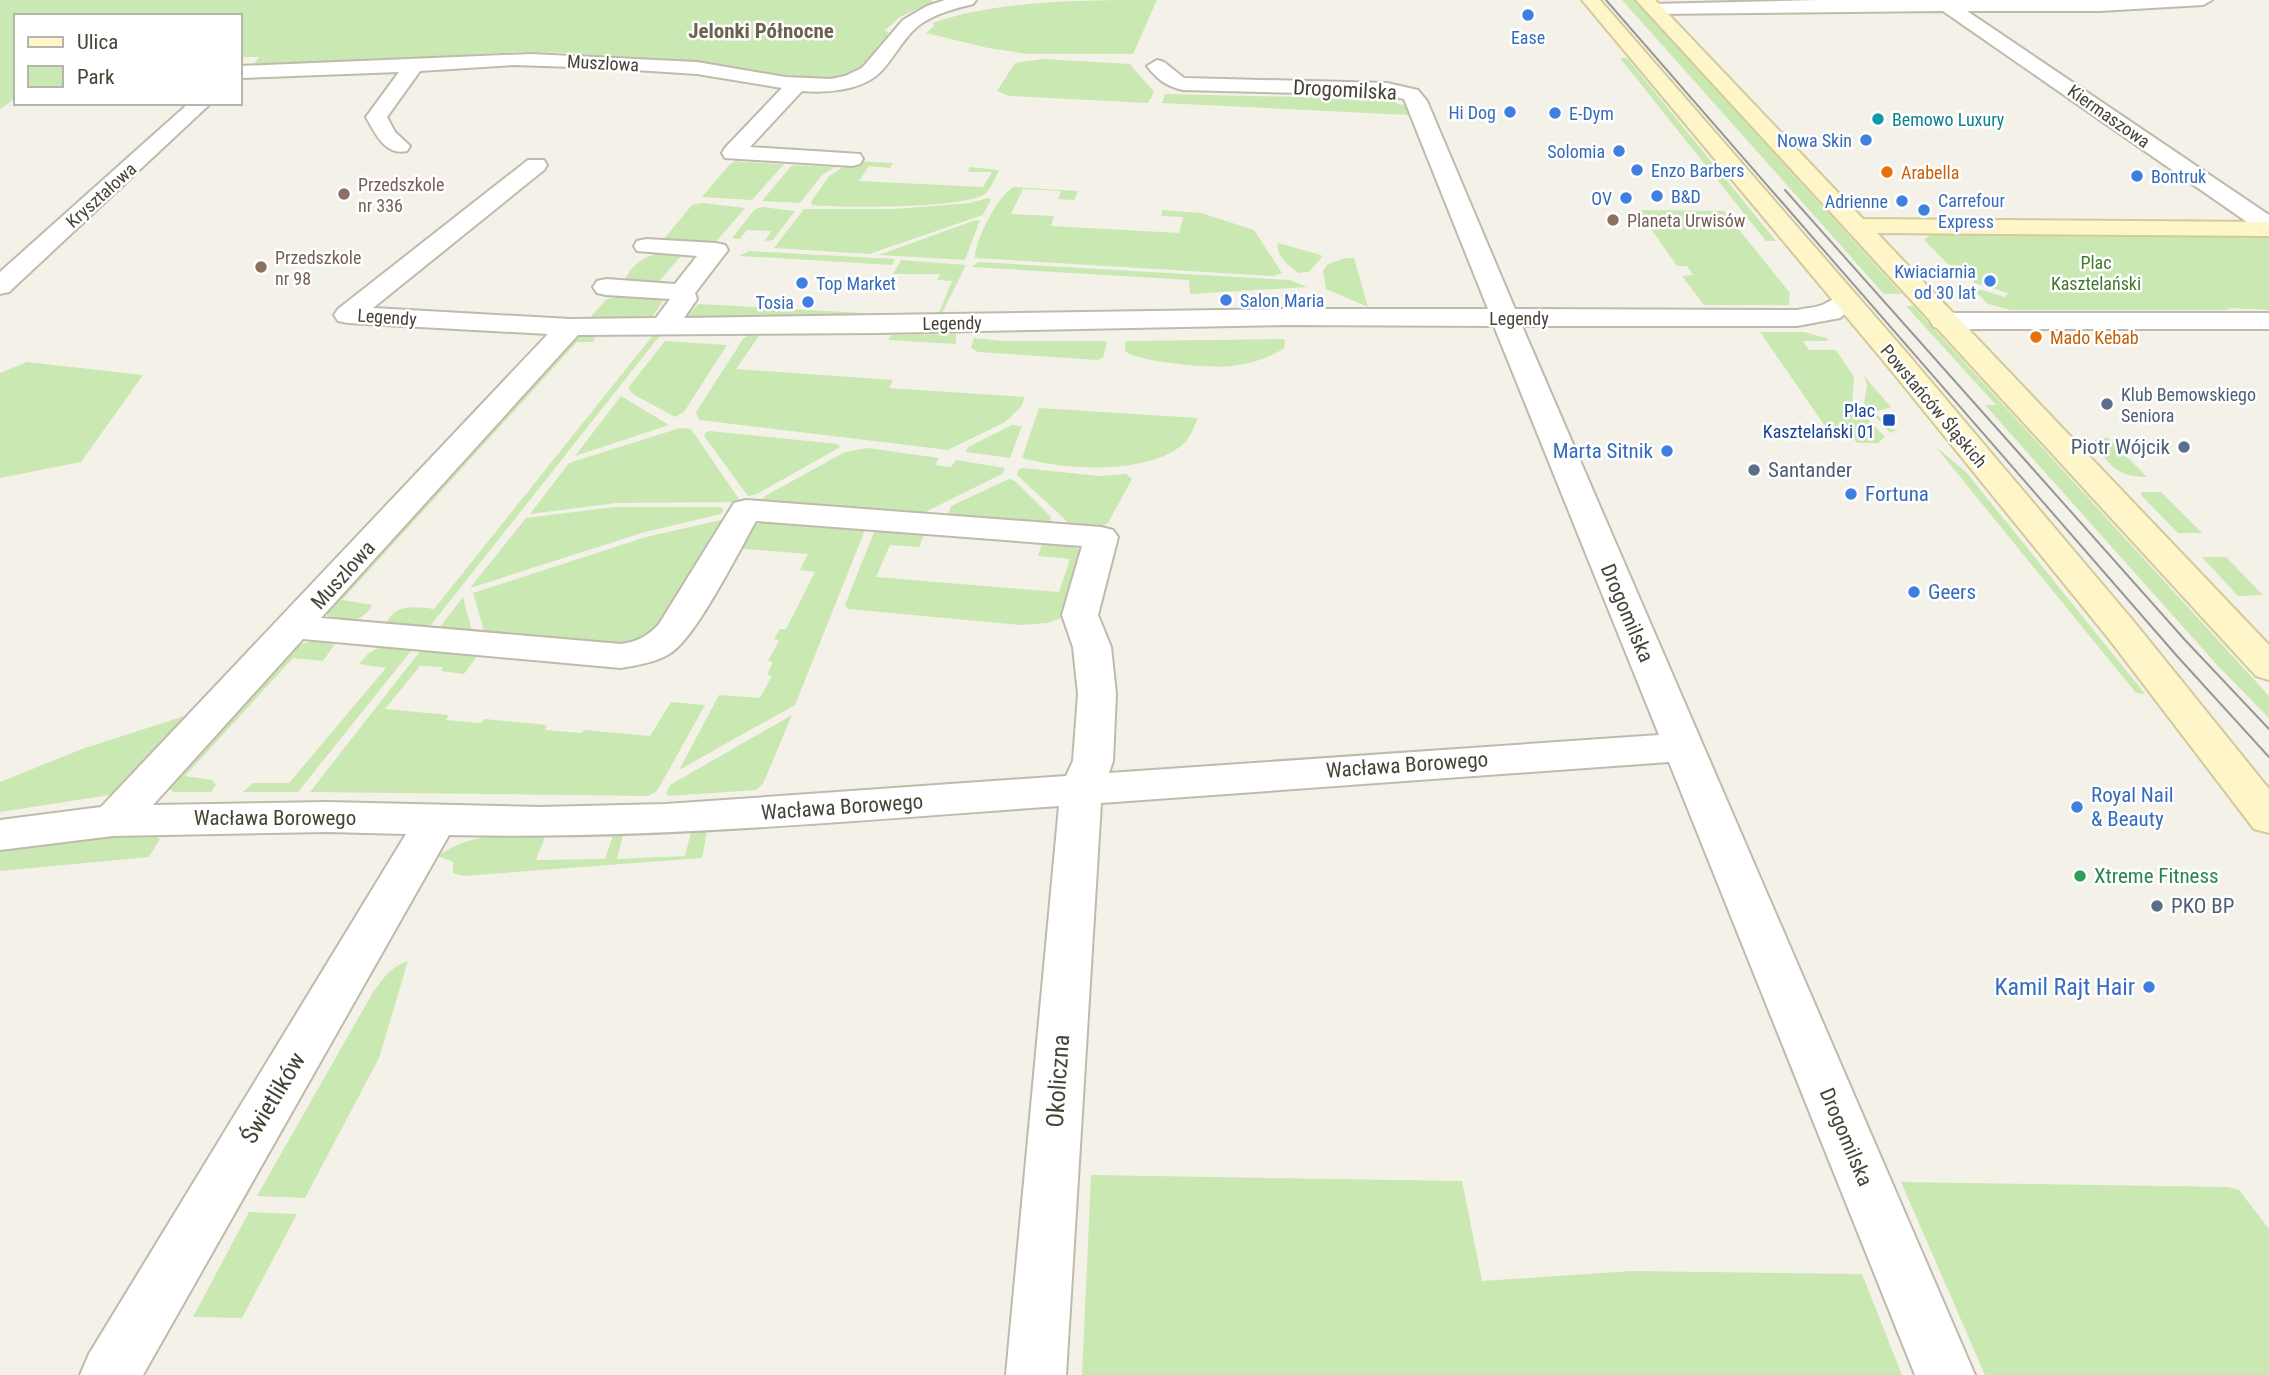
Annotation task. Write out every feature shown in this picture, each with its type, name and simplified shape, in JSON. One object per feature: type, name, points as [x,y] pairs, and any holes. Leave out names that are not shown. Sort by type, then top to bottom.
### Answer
[{"type":"main road","name":"Powstańców Śląskich","points":[[1591,0],[1882,342],[2122,631],[2269,818]]},
{"type":"main road","points":[[1649,5],[2269,668]]},
{"type":"main road","points":[[1855,226],[2269,228]]},
{"type":"street","name":"Muszlowa","points":[[242,67],[412,69],[492,60],[549,60],[703,69],[798,83],[844,83],[869,72],[913,19],[940,6],[967,0]]},
{"type":"street","points":[[1649,5],[2120,6],[2203,0]]},
{"type":"street","name":"Kiermaszowa","points":[[1948,6],[2269,228]]},
{"type":"street","name":"Drogomilska","points":[[1157,66],[1172,81],[1200,86],[1387,89],[1411,94],[1417,101],[1945,1375]]},
{"type":"street","points":[[399,146],[387,136],[376,117],[412,69]]},
{"type":"street","points":[[798,83],[733,153],[852,159]]},
{"type":"street","name":"Kryształowa","points":[[0,286],[199,105]]},
{"type":"street","name":"Legendy","points":[[536,165],[348,315],[570,327],[878,325],[1288,317],[1797,318],[1830,312],[1846,301]]},
{"type":"street","points":[[646,246],[716,250],[682,292]]},
{"type":"street","points":[[606,287],[682,292]]},
{"type":"street","points":[[664,326],[681,305],[684,299],[682,292]]},
{"type":"street","name":"Legendy","points":[[1797,318],[1855,330],[1882,342]]},
{"type":"street","points":[[1944,321],[2269,321]]},
{"type":"street","name":"Muszlowa","points":[[113,821],[570,327]]},
{"type":"street","name":"Okoliczna","points":[[295,627],[621,656],[643,653],[664,643],[674,630],[746,510],[1101,537],[1080,615],[1092,647],[1097,694],[1093,761],[1082,788],[1036,1375]]},
{"type":"street","name":"Wacława Borowego","points":[[0,835],[113,821],[327,817],[540,822],[666,819],[1683,747]]},
{"type":"street","name":"Świetlików","points":[[110,1375],[436,820]]},
{"type":"green space","points":[[0,0],[933,2],[900,17],[884,31],[889,32],[872,58],[860,69],[831,80],[572,59],[577,53],[519,52],[252,67],[259,57],[242,57],[242,14],[14,14],[14,99],[0,109]]},
{"type":"green space","points":[[1157,0],[1133,54],[1028,54],[988,48],[926,33],[934,26],[933,23],[958,15],[1013,6],[1072,1]]},
{"type":"green space","points":[[1622,0],[1634,0],[1902,294],[1884,294]]},
{"type":"green space","points":[[1620,58],[1627,58],[1776,241],[1766,241]]},
{"type":"green space","points":[[1043,59],[1130,64],[1154,92],[1148,103],[1009,96],[997,91],[1015,63]]},
{"type":"green space","points":[[1343,91],[1393,93],[1397,104],[1414,106],[1408,115],[1162,103],[1165,94],[1343,98]]},
{"type":"green space","points":[[743,157],[739,162],[784,164],[752,200],[702,197],[730,164]]},
{"type":"green space","points":[[838,160],[846,160],[822,175],[800,203],[762,201],[792,165],[833,167]]},
{"type":"green space","points":[[853,161],[893,163],[890,168],[869,166],[859,181],[983,187],[992,172],[967,172],[970,167],[999,170],[986,193],[955,202],[874,207],[812,205],[811,202],[829,176]]},
{"type":"green space","points":[[1014,187],[1078,191],[1074,200],[1058,199],[1061,191],[1023,189],[1011,214],[1054,216],[1051,226],[1179,233],[1183,217],[1161,216],[1162,210],[1201,213],[1254,230],[1282,273],[1274,276],[975,258],[978,242],[988,220],[1001,199]]},
{"type":"green space","points":[[991,199],[983,215],[869,254],[774,248],[804,209],[894,209],[970,203]]},
{"type":"green space","points":[[703,203],[745,208],[713,245],[663,240],[692,205]]},
{"type":"green space","points":[[762,207],[795,211],[773,240],[765,241],[771,231],[747,230],[740,239],[732,238],[755,209]]},
{"type":"green space","points":[[1638,210],[1724,211],[1790,293],[1789,305],[1704,305],[1682,276],[1693,275],[1687,266],[1677,266]]},
{"type":"green space","points":[[980,220],[965,260],[879,255],[973,221]]},
{"type":"green space","name":"Plac Kasztelański","points":[[1933,233],[2269,237],[2269,310],[2011,310],[1988,304],[1975,291],[1981,290],[2005,297],[2008,293],[1975,283],[1960,267],[1949,265],[1924,240]]},
{"type":"green space","points":[[1278,243],[1322,257],[1309,272],[1299,273],[1281,256]]},
{"type":"green space","points":[[685,251],[655,286],[624,281],[635,265],[650,256]]},
{"type":"green space","points":[[749,251],[895,259],[892,265],[739,256]]},
{"type":"green space","points":[[1354,258],[1368,307],[1326,289],[1323,270],[1328,264]]},
{"type":"green space","points":[[901,260],[966,265],[942,313],[939,313],[952,281],[937,280],[940,274],[893,274]]},
{"type":"green space","points":[[978,262],[1290,280],[1307,287],[1190,294],[1189,280],[972,267]]},
{"type":"green space","points":[[623,295],[657,296],[663,301],[651,319],[592,319],[592,315],[607,299]]},
{"type":"green space","points":[[698,304],[864,313],[877,315],[684,321]]},
{"type":"green space","points":[[1906,306],[1913,306],[2269,696],[2269,718],[2218,666],[1985,405],[1996,405]]},
{"type":"green space","points":[[665,329],[427,630],[386,625],[399,610],[412,607],[434,609],[654,334]]},
{"type":"green space","points":[[1760,332],[1804,332],[1826,338],[1828,341],[1803,341],[1809,350],[1836,350],[1854,377],[1852,403],[1885,437],[1878,443],[1857,443],[1849,430],[1827,429]]},
{"type":"green space","points":[[584,333],[596,335],[593,342],[577,342],[342,600],[372,605],[368,611],[350,621],[330,618],[325,613],[572,338]]},
{"type":"green space","points":[[956,334],[956,344],[888,340],[891,335]]},
{"type":"green space","points":[[749,335],[759,336],[736,369],[893,380],[889,388],[1025,397],[1021,407],[1005,422],[948,450],[699,420],[696,412],[743,339]]},
{"type":"green space","points":[[974,338],[1002,341],[1107,341],[1103,358],[1097,360],[978,352],[971,348]]},
{"type":"green space","points":[[1285,339],[1284,348],[1272,355],[1253,362],[1223,367],[1159,361],[1125,351],[1126,341]]},
{"type":"green space","points":[[665,341],[727,345],[684,412],[675,417],[633,394],[628,388]]},
{"type":"green space","points":[[27,362],[143,375],[81,462],[0,478],[0,373]]},
{"type":"green space","points":[[1864,376],[1891,407],[1875,412],[1890,429],[1897,430],[1890,433],[1864,404],[1867,385]]},
{"type":"green space","points":[[621,396],[669,425],[575,456]]},
{"type":"green space","points":[[1039,408],[1198,418],[1184,443],[1165,455],[1126,466],[1082,467],[1022,458]]},
{"type":"green space","points":[[1012,425],[1022,426],[1010,458],[966,452],[968,447]]},
{"type":"green space","points":[[680,428],[691,429],[741,502],[616,503],[530,514],[569,463]]},
{"type":"green space","points":[[710,431],[837,444],[840,447],[757,494],[748,496],[704,436]]},
{"type":"green space","points":[[2108,438],[2147,477],[2128,475],[2116,469],[2093,445],[2092,441]]},
{"type":"green space","points":[[1935,446],[1966,472],[2145,694],[2136,693]]},
{"type":"green space","points":[[868,448],[939,458],[935,465],[951,467],[956,460],[1005,468],[1002,474],[919,515],[760,502],[765,496],[845,452]]},
{"type":"green space","points":[[1023,468],[1099,476],[1126,474],[1132,479],[1108,523],[1100,528],[1071,525],[1017,475],[1018,470]]},
{"type":"green space","points":[[1009,479],[1015,481],[1051,517],[1050,522],[947,517],[951,506]]},
{"type":"green space","points":[[2142,492],[2161,492],[2202,533],[2178,533],[2141,495]]},
{"type":"green space","points":[[614,507],[720,507],[724,510],[721,514],[645,532],[470,588],[526,518]]},
{"type":"green space","points":[[725,519],[660,634],[630,646],[486,637],[473,593],[646,537]]},
{"type":"green space","points":[[772,519],[865,527],[865,530],[795,705],[679,770],[719,695],[760,698],[772,676],[767,675],[773,662],[768,661],[779,641],[774,639],[780,629],[786,629],[815,572],[800,570],[808,554],[733,548],[748,527]]},
{"type":"green space","points":[[876,527],[927,528],[919,547],[890,545],[876,577],[1059,592],[1070,559],[1038,556],[1044,538],[1074,544],[1084,556],[1070,614],[1048,623],[1020,625],[848,609],[845,605]]},
{"type":"green space","points":[[2202,557],[2226,557],[2263,595],[2238,596]]},
{"type":"green space","points":[[463,597],[473,635],[436,632]]},
{"type":"green space","points":[[321,639],[335,644],[323,661],[293,658],[185,776],[213,780],[216,785],[211,792],[174,792],[166,787],[294,646]]},
{"type":"green space","points":[[384,645],[415,646],[298,792],[243,792],[253,783],[289,783],[386,668],[359,664],[369,653]]},
{"type":"green space","points":[[424,646],[480,652],[464,674],[441,671],[443,667],[420,666],[385,709],[449,715],[446,720],[481,723],[484,719],[547,725],[545,730],[581,733],[584,730],[650,736],[671,702],[705,705],[657,791],[648,796],[310,792]]},
{"type":"green space","points":[[206,709],[116,794],[0,812],[0,782],[82,749]]},
{"type":"green space","points":[[792,715],[763,784],[756,790],[669,796],[666,794],[670,785]]},
{"type":"green space","points":[[707,831],[702,858],[463,876],[453,873],[453,862],[438,856],[464,842],[489,837],[516,836],[545,837],[536,860],[605,859],[613,836],[623,835],[617,859],[685,856],[691,832]]},
{"type":"green space","points":[[153,833],[160,839],[149,857],[0,871],[0,849],[80,838]]},
{"type":"green space","points":[[408,961],[379,1058],[305,1198],[257,1196],[372,994],[392,970]]},
{"type":"green space","points":[[1091,1175],[1462,1181],[1482,1281],[1632,1271],[1862,1274],[1902,1375],[1082,1375]]},
{"type":"green space","points":[[1901,1182],[2228,1187],[2239,1190],[2269,1229],[2269,1375],[1985,1375]]},
{"type":"green space","points":[[249,1212],[297,1214],[242,1318],[193,1317]]},
{"type":"tram line","points":[[1606,0],[2177,656],[2269,757]]},
{"type":"tram line","points":[[1785,190],[2185,640],[2269,729]]},
{"type":"place","name":"Ease","points":[[1528,15]]},
{"type":"place","name":"Hi Dog","points":[[1510,112]]},
{"type":"place","name":"E-Dym","points":[[1555,113]]},
{"type":"place","name":"Bemowo Luxury","points":[[1878,119]]},
{"type":"place","name":"Nowa Skin","points":[[1866,140]]},
{"type":"place","name":"Solomia","points":[[1619,151]]},
{"type":"place","name":"Enzo Barbers","points":[[1637,170]]},
{"type":"place","name":"Arabella","points":[[1887,172]]},
{"type":"place","name":"Bontruk","points":[[2137,176]]},
{"type":"place","name":"Przedszkole nr 336","points":[[344,194]]},
{"type":"place","name":"B&D","points":[[1657,196]]},
{"type":"place","name":"OV","points":[[1626,198]]},
{"type":"place","name":"Adrienne","points":[[1902,201]]},
{"type":"place","name":"Carrefour Express","points":[[1924,210]]},
{"type":"place","name":"Planeta Urwisów","points":[[1613,220]]},
{"type":"place","name":"Przedszkole nr 98","points":[[261,267]]},
{"type":"place","name":"Kwiaciarnia od 30 lat","points":[[1990,281]]},
{"type":"place","name":"Top Market","points":[[802,283]]},
{"type":"place","name":"Salon Maria","points":[[1226,300]]},
{"type":"place","name":"Tosia","points":[[808,302]]},
{"type":"place","name":"Mado Kebab","points":[[2036,337]]},
{"type":"place","name":"Klub Bemowskiego Seniora","points":[[2107,404]]},
{"type":"place","name":"Plac Kasztelański 01","points":[[1889,420]]},
{"type":"place","name":"Piotr Wójcik","points":[[2184,447]]},
{"type":"place","name":"Marta Sitnik","points":[[1667,451]]},
{"type":"place","name":"Santander","points":[[1754,470]]},
{"type":"place","name":"Fortuna","points":[[1851,494]]},
{"type":"place","name":"Geers","points":[[1914,592]]},
{"type":"place","name":"Royal Nail & Beauty","points":[[2077,807]]},
{"type":"place","name":"Xtreme Fitness","points":[[2080,876]]},
{"type":"place","name":"PKO BP","points":[[2157,906]]},
{"type":"place","name":"Kamil Rajt Hair","points":[[2149,987]]},
{"type":"district","name":"Jelonki Północne","points":[[761,31]]}]
